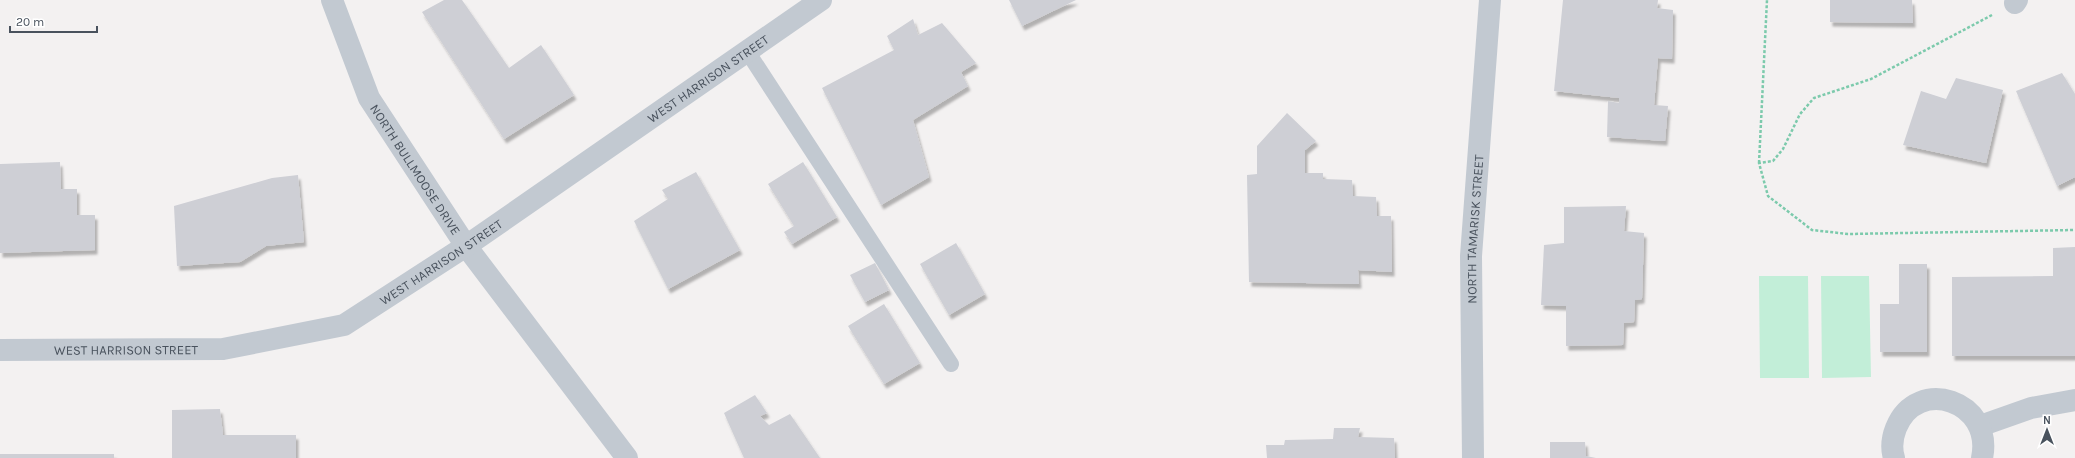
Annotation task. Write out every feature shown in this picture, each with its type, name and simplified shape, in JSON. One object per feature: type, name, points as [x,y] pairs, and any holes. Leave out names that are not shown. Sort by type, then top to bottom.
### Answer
[{"type":"street","name":"NORTH BULLMOOSE DRIVE","points":[[332,0],[369,98],[466,246],[627,458]]},
{"type":"street","name":"WEST HARRISON STREET","points":[[0,350],[223,349],[344,325],[466,246],[821,0]]},
{"type":"street","name":"NORTH TAMARISK STREET","points":[[1473,458],[1471,256],[1490,0]]},
{"type":"street","points":[[1894,458],[1892,450],[1893,435],[1898,421],[1908,410],[1921,402],[1936,399],[1950,401],[1964,407],[1976,418],[1982,432],[1984,447],[1982,458]]},
{"type":"street","points":[[1980,426],[2031,408],[2075,400]]},
{"type":"lane","points":[[747,51],[951,364]]},
{"type":"path","points":[[1767,0],[1759,163],[1768,196],[1812,230],[1848,234],[2075,230]]},
{"type":"path","points":[[1759,163],[1773,161],[1783,148],[1800,114],[1814,98],[1870,79],[2016,1]]},
{"type":"green space","points":[[1759,276],[1808,276],[1809,378],[1760,378]]},
{"type":"green space","points":[[1821,276],[1869,276],[1871,377],[1822,378]]},
{"type":"building","points":[[444,0],[462,0],[509,68],[541,45],[574,95],[504,139],[422,12]]},
{"type":"building","points":[[1009,0],[1076,0],[1022,26]]},
{"type":"building","points":[[1563,0],[1658,0],[1657,8],[1673,10],[1672,59],[1658,58],[1654,105],[1668,106],[1665,141],[1607,137],[1608,101],[1619,103],[1619,98],[1554,91]]},
{"type":"building","points":[[1830,0],[1912,0],[1913,23],[1830,22]]},
{"type":"building","points":[[913,19],[918,35],[942,23],[976,63],[961,72],[968,86],[913,120],[929,177],[881,205],[822,88],[894,50],[887,36]]},
{"type":"building","points":[[2062,73],[2075,94],[2075,177],[2057,186],[2016,91]]},
{"type":"building","points":[[1956,78],[2003,90],[1986,163],[1903,145],[1921,91],[1946,99]]},
{"type":"building","points":[[1287,113],[1316,141],[1305,150],[1305,173],[1323,173],[1323,179],[1352,180],[1353,196],[1376,197],[1377,216],[1391,216],[1392,272],[1358,270],[1359,284],[1249,282],[1247,175],[1257,174],[1257,146]]},
{"type":"building","points":[[60,162],[61,189],[77,189],[77,215],[95,215],[95,250],[0,253],[0,164]]},
{"type":"building","points":[[803,162],[837,217],[792,244],[784,232],[794,226],[768,184]]},
{"type":"building","points":[[696,172],[740,250],[668,289],[634,221],[668,199],[662,190]]},
{"type":"building","points":[[298,175],[304,242],[266,246],[240,262],[177,266],[174,206],[272,178]]},
{"type":"building","points":[[1626,206],[1624,231],[1644,233],[1642,299],[1635,300],[1634,322],[1624,323],[1623,345],[1566,346],[1566,306],[1541,305],[1544,245],[1564,243],[1564,207]]},
{"type":"building","points":[[956,243],[985,294],[949,315],[920,264]]},
{"type":"building","points":[[2075,247],[2075,356],[1952,356],[1952,277],[2053,276],[2053,248]]},
{"type":"building","points":[[875,263],[889,290],[865,302],[850,275]]},
{"type":"building","points":[[1899,264],[1927,264],[1927,352],[1880,352],[1880,304],[1899,304]]},
{"type":"building","points":[[884,304],[920,363],[884,384],[848,326]]},
{"type":"building","points":[[755,395],[767,413],[760,416],[769,425],[790,414],[820,458],[744,458],[724,413]]},
{"type":"building","points":[[220,409],[223,435],[296,435],[296,458],[172,458],[172,410]]},
{"type":"building","points":[[1334,428],[1360,428],[1358,437],[1394,438],[1395,458],[1267,458],[1266,445],[1284,445],[1285,440],[1333,439]]},
{"type":"building","points":[[1550,442],[1585,442],[1586,456],[1596,458],[1550,458]]},
{"type":"building","points":[[0,454],[114,454],[114,458],[0,458]]}]
